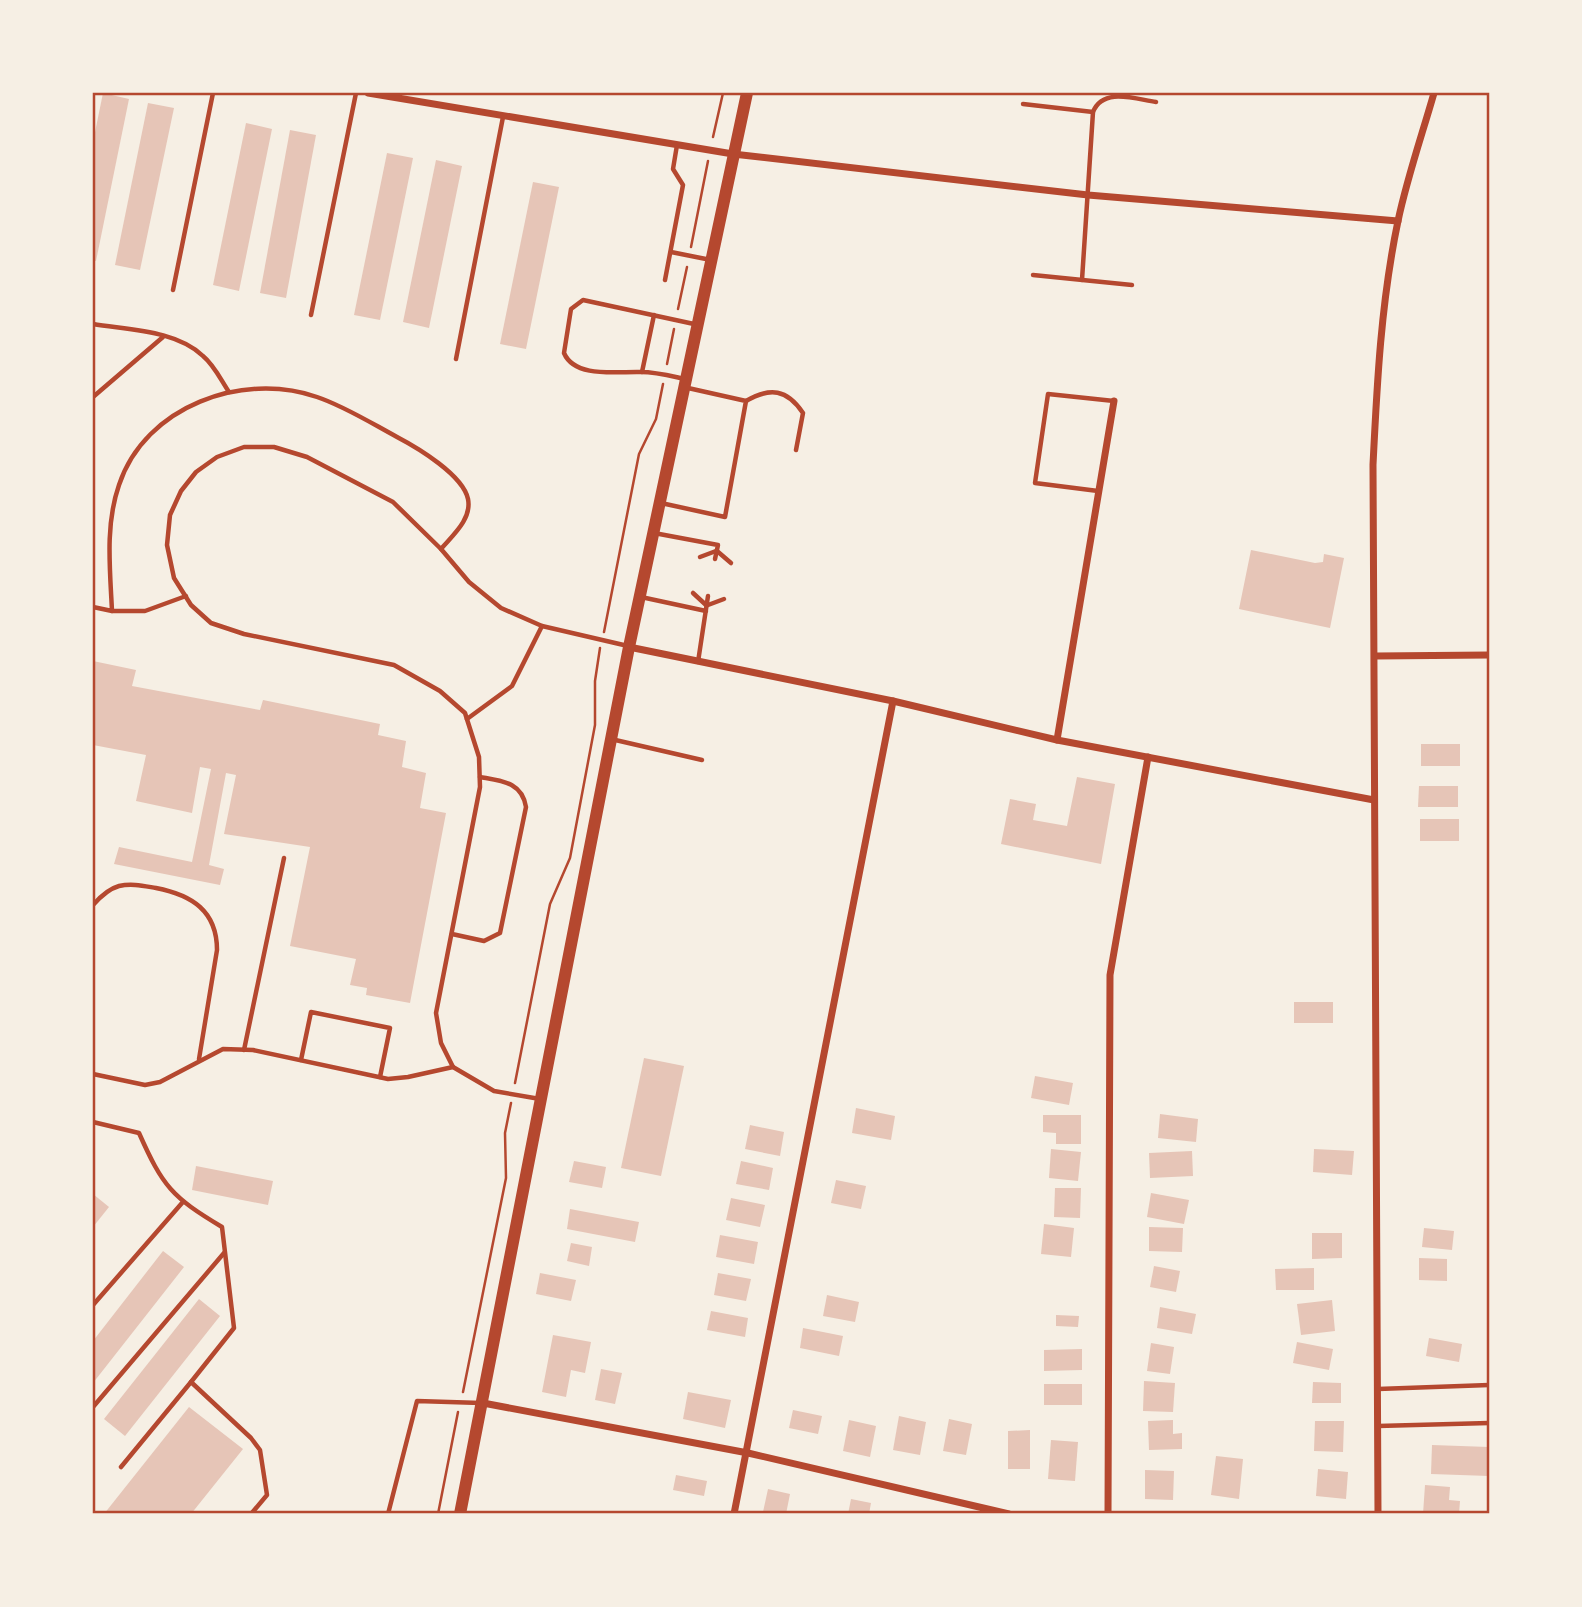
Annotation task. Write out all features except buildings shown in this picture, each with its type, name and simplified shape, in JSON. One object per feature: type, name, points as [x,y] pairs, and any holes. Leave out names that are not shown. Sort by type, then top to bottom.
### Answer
[{"type":"street","points":[[368,93],[733,154],[1088,195],[1398,221]]},
{"type":"street","points":[[460,1514],[543,1100],[629,646],[747,93]]},
{"type":"street","points":[[1378,1514],[1373,465],[1378,350],[1398,221],[1434,93]]},
{"type":"street","points":[[1057,740],[1114,401]]},
{"type":"street","points":[[629,646],[698,663],[893,701],[1057,740],[1374,800]]},
{"type":"street","points":[[1376,656],[1489,655]]},
{"type":"street","points":[[734,1514],[893,701]]},
{"type":"street","points":[[1108,1514],[1110,975],[1148,757]]},
{"type":"street","points":[[483,1403],[748,1453],[1009,1514]]},
{"type":"lane","points":[[173,290],[212,93]]},
{"type":"lane","points":[[311,315],[356,93]]},
{"type":"lane","points":[[1082,280],[1093,112],[1097,103],[1108,96],[1156,102]]},
{"type":"lane","points":[[1023,104],[1093,112]]},
{"type":"lane","points":[[456,359],[503,117]]},
{"type":"lane","points":[[666,280],[683,185],[673,169],[677,145]]},
{"type":"lane","points":[[671,252],[712,260]]},
{"type":"lane","points":[[1032,275],[1132,285]]},
{"type":"lane","points":[[699,325],[583,300],[571,309],[564,353],[569,362],[603,372],[665,375],[746,401],[761,392],[774,391],[791,398],[803,413],[796,450]]},
{"type":"lane","points":[[642,372],[653,315]]},
{"type":"lane","points":[[93,324],[163,336],[192,346],[206,358],[229,392]]},
{"type":"lane","points":[[93,397],[163,336]]},
{"type":"lane","points":[[112,611],[111,515],[119,482],[140,446],[163,423],[200,401],[242,388],[283,389],[317,397],[415,447],[461,485],[468,499],[464,522],[441,549]]},
{"type":"lane","points":[[1099,491],[1035,483],[1048,394],[1114,401]]},
{"type":"lane","points":[[660,503],[724,517],[746,401]]},
{"type":"lane","points":[[543,1100],[494,1090],[453,1067],[441,1043],[436,1013],[480,778],[479,757],[465,713],[440,691],[394,665],[244,634],[211,623],[186,596],[174,578],[167,545],[170,515],[181,491],[196,472],[218,457],[244,447],[274,447],[307,457],[393,502],[441,549],[469,582],[501,608],[541,626],[629,646]]},
{"type":"lane","points":[[653,533],[718,545],[715,559]]},
{"type":"lane","points":[[700,556],[717,551]]},
{"type":"lane","points":[[717,551],[731,563]]},
{"type":"lane","points":[[693,593],[706,608]]},
{"type":"lane","points":[[93,607],[112,611],[145,611],[186,596]]},
{"type":"lane","points":[[698,663],[708,596]]},
{"type":"lane","points":[[640,597],[706,608],[724,599]]},
{"type":"lane","points":[[467,719],[512,686],[541,626]]},
{"type":"lane","points":[[611,739],[702,760]]},
{"type":"lane","points":[[452,934],[484,941],[500,933],[526,807],[524,794],[516,786],[480,778]]},
{"type":"lane","points":[[244,1050],[284,858]]},
{"type":"lane","points":[[93,905],[117,886],[136,884],[190,897],[211,918],[217,934],[217,950],[198,1060]]},
{"type":"lane","points":[[301,1060],[311,1012],[390,1028],[380,1077]]},
{"type":"lane","points":[[93,1074],[145,1085],[160,1082],[223,1049],[301,1060],[380,1077],[408,1077],[453,1067]]},
{"type":"lane","points":[[93,1122],[139,1133],[156,1172],[182,1203],[222,1227],[234,1328],[121,1467]]},
{"type":"lane","points":[[93,1305],[182,1203]]},
{"type":"lane","points":[[93,1407],[225,1252]]},
{"type":"lane","points":[[191,1382],[251,1438],[260,1450],[267,1495],[251,1514]]},
{"type":"lane","points":[[1377,1389],[1489,1385]]},
{"type":"lane","points":[[388,1514],[417,1401],[483,1403]]},
{"type":"lane","points":[[1378,1426],[1489,1423]]},
{"type":"path","points":[[438,1514],[506,1178],[505,1133],[550,904],[570,858],[595,725],[595,681],[602,640],[639,454],[656,419],[723,93]]}]
